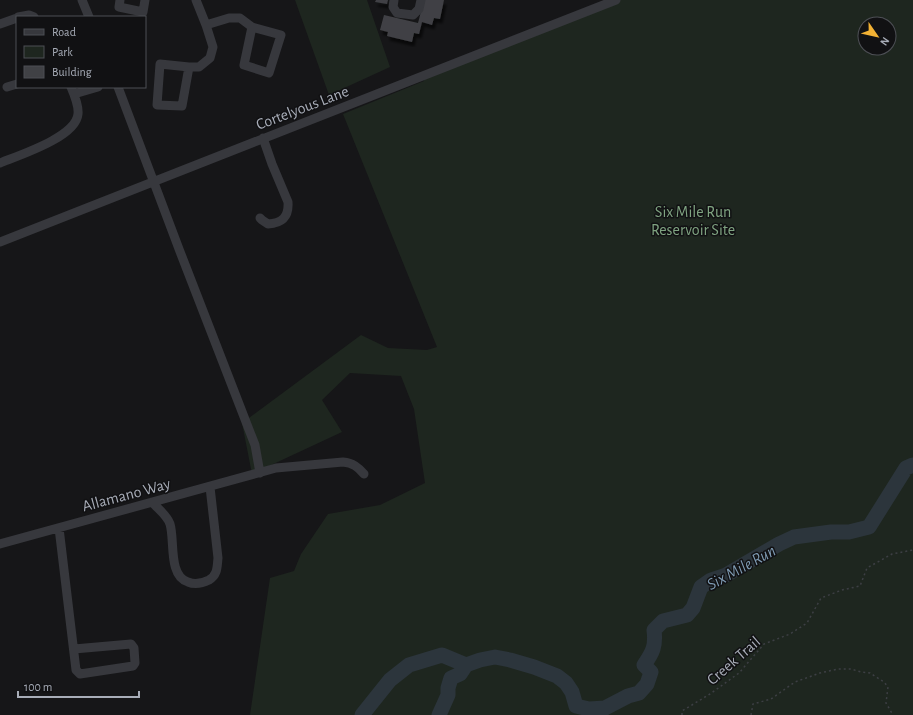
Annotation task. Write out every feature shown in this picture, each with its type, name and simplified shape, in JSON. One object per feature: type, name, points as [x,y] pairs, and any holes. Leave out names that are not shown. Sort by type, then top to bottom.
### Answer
[{"type":"street","points":[[82,0],[89,16]]},
{"type":"street","points":[[120,0],[119,7],[143,12],[146,0]]},
{"type":"street","points":[[189,67],[182,106],[157,105],[160,64],[199,67],[210,58],[212,48],[206,25],[196,0]]},
{"type":"street","points":[[394,0],[393,7],[397,13],[413,14],[419,9],[421,0]]},
{"type":"street","name":"Cortelyous Lane","points":[[0,242],[599,3],[616,0]]},
{"type":"street","points":[[0,24],[16,18]]},
{"type":"street","points":[[206,25],[229,18],[240,18],[252,27],[281,35],[269,73],[244,64],[252,27]]},
{"type":"street","points":[[7,87],[16,84]]},
{"type":"street","points":[[0,163],[52,141],[70,130],[79,112],[72,91],[92,88]]},
{"type":"street","points":[[118,88],[255,446],[260,473]]},
{"type":"street","points":[[260,218],[268,224],[280,222],[285,218],[288,208],[286,197],[263,138]]},
{"type":"street","name":"Allamano Way","points":[[0,544],[276,468],[343,462],[358,466],[364,474]]},
{"type":"street","points":[[152,502],[164,514],[170,524],[175,564],[179,576],[186,582],[192,584],[200,583],[212,578],[217,570],[218,558],[210,487]]},
{"type":"street","points":[[59,528],[76,670],[80,674],[133,666],[136,663],[134,648],[131,644],[74,649]]},
{"type":"path","name":"Creek Trail","points":[[682,715],[682,711],[710,694],[739,673],[764,644],[790,634],[807,623],[821,598],[842,590],[860,586],[867,568],[892,554],[913,550]]},
{"type":"path","points":[[751,715],[753,704],[771,699],[795,682],[820,673],[838,669],[851,669],[870,673],[884,682],[888,687],[886,704],[894,715]]},
{"type":"green space","points":[[295,0],[367,0],[390,67],[329,95]]},
{"type":"green space","name":"Six Mile Run Reservoir Site","points":[[620,0],[913,0],[913,715],[250,715],[270,578],[294,571],[301,554],[328,514],[380,505],[425,483],[414,409],[401,376],[350,373],[322,400],[342,432],[252,474],[242,423],[361,335],[388,348],[427,350],[437,347],[343,114],[424,81],[423,77]]},
{"type":"building","points":[[376,0],[388,0],[387,4],[375,2]]},
{"type":"building","points":[[424,0],[444,0],[440,19],[434,18],[432,25],[422,22],[419,34],[414,33],[412,42],[387,36],[388,32],[380,30],[384,15],[418,23]]},
{"type":"waterway","name":"Six Mile Run","points":[[439,715],[448,695],[448,688],[451,678],[460,674],[466,665],[495,657],[534,667],[557,676],[566,683],[572,692],[576,706],[589,709],[605,708],[628,696],[639,693],[647,684],[651,672],[644,665],[653,649],[655,640],[654,630],[663,621],[687,615],[693,608],[701,587],[711,580],[726,575],[779,544],[794,537],[831,532],[849,532],[869,527],[906,468],[913,465]]},
{"type":"waterway","name":"Six Mile Run","points":[[362,715],[390,680],[409,665],[442,655],[466,665]]}]
